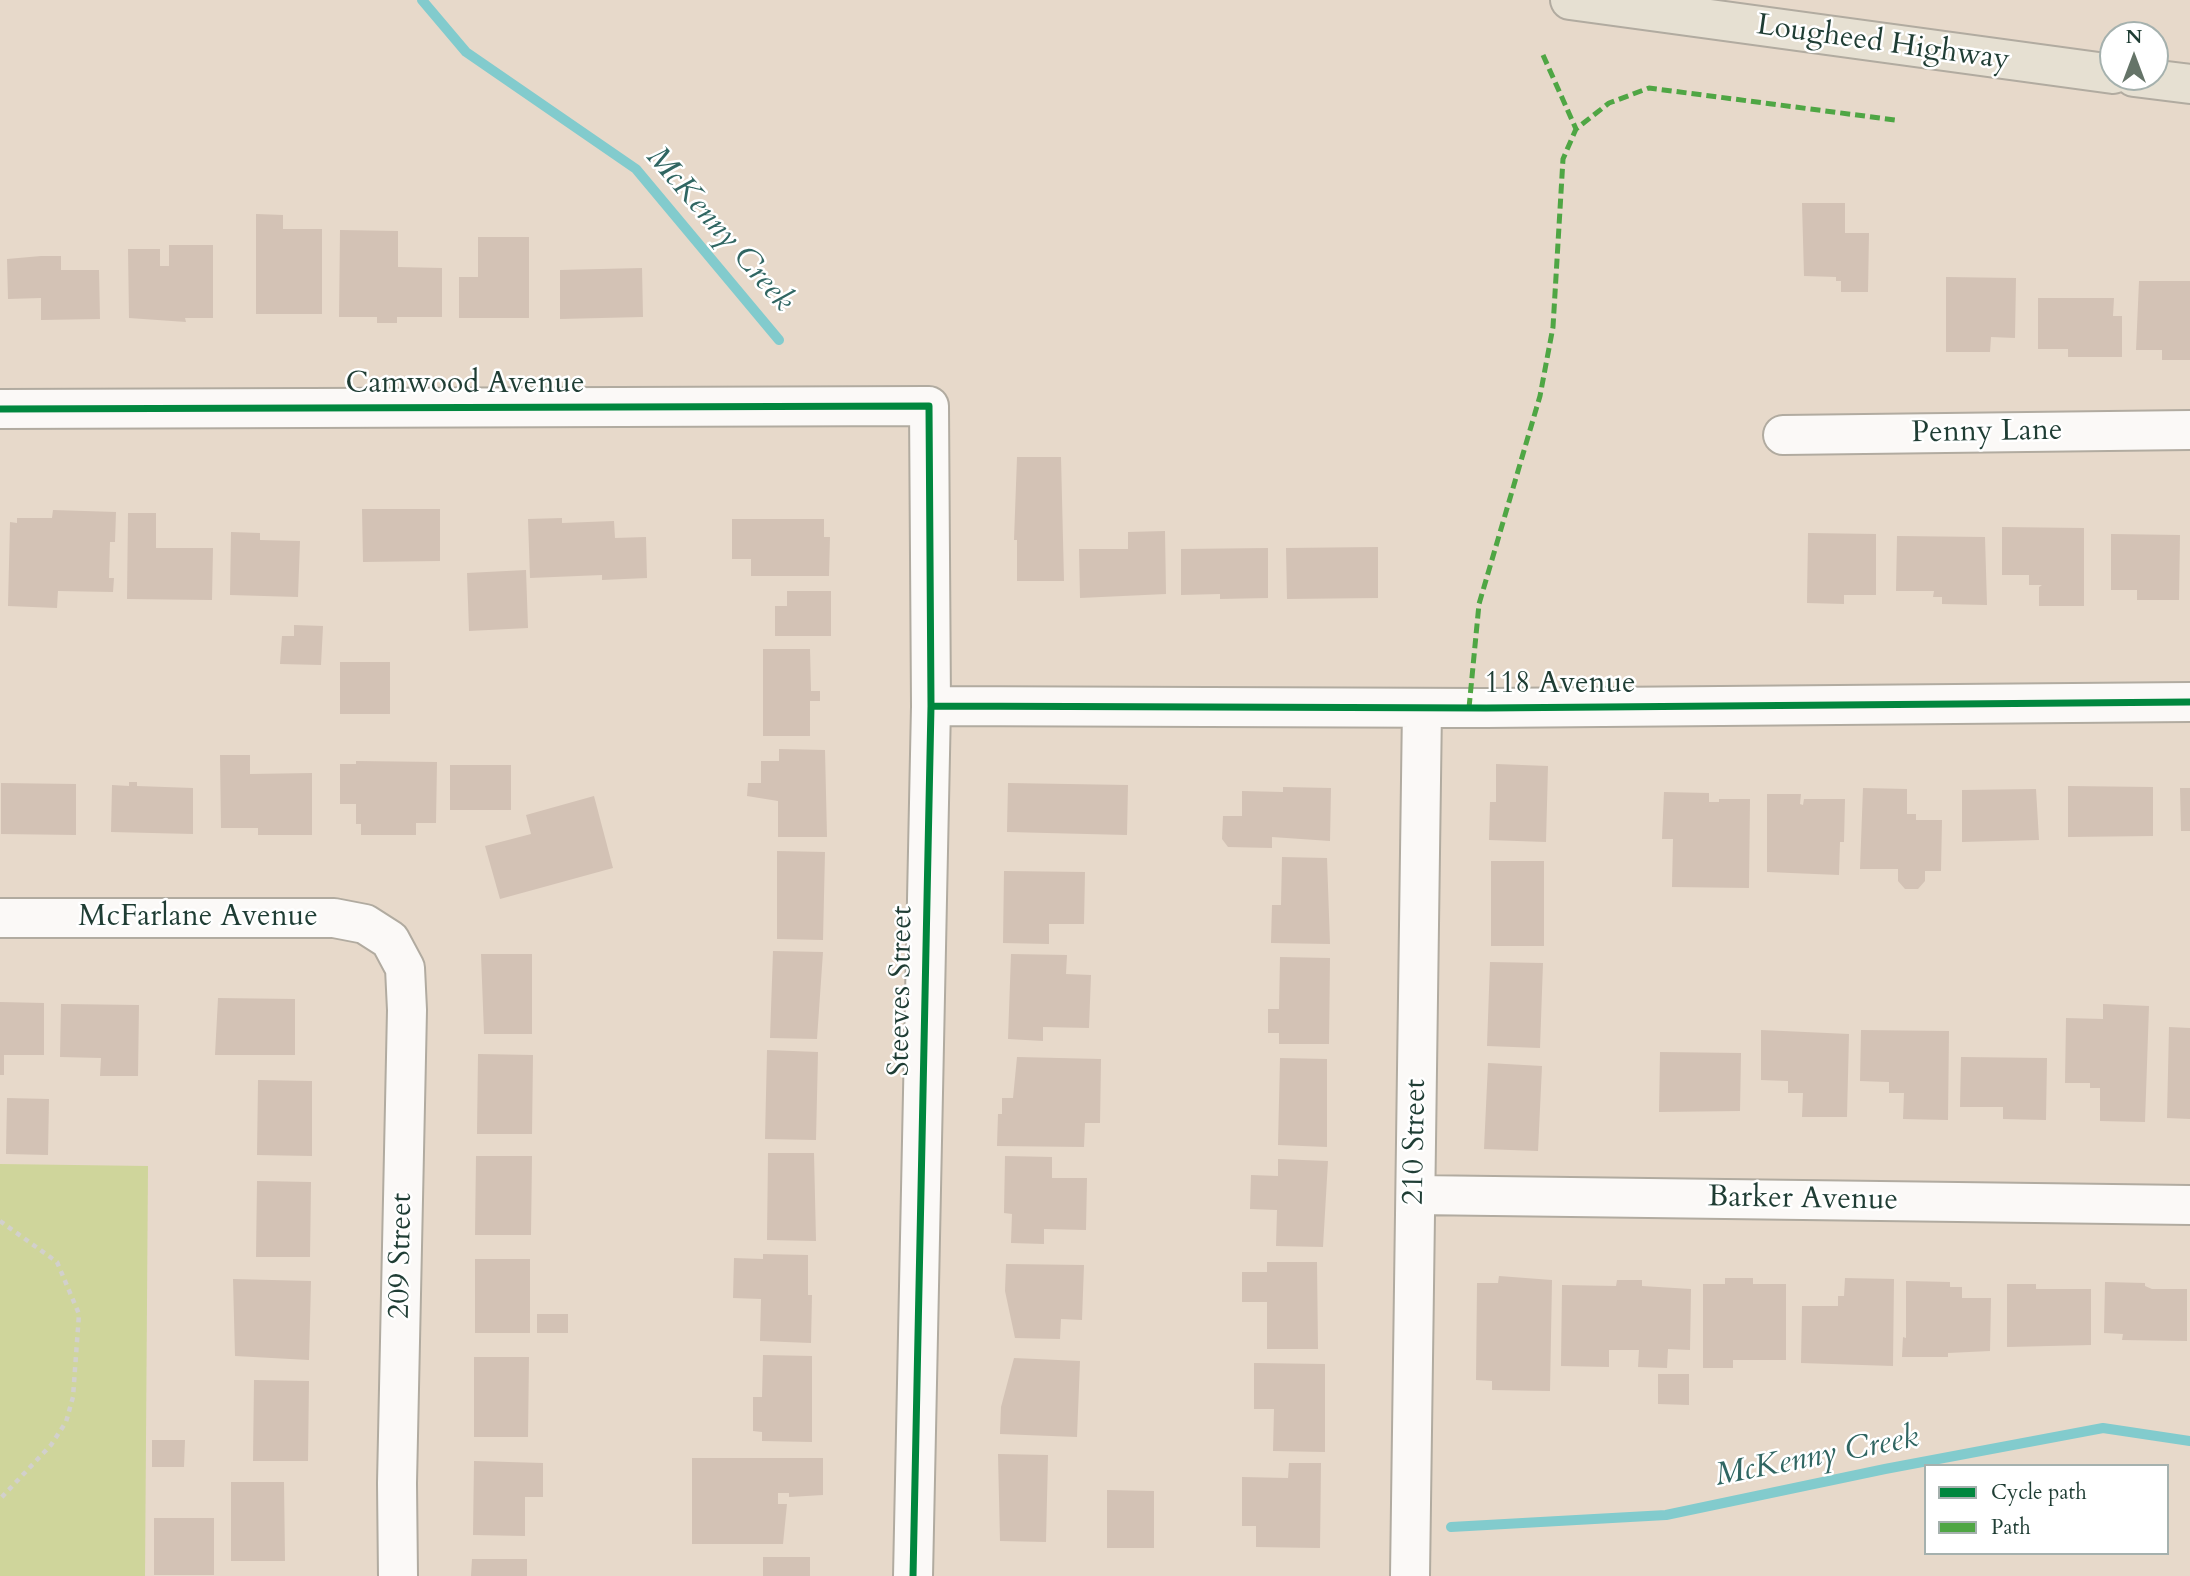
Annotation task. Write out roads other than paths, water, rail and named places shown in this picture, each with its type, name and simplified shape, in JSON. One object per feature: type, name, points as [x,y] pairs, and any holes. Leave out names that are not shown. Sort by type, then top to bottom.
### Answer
[{"type":"highway","name":"Lougheed Highway","points":[[1570,0],[2099,72]]},
{"type":"highway","points":[[2169,81],[2190,84]]},
{"type":"street","name":"Camwood Avenue","points":[[0,408],[929,406]]},
{"type":"street","name":"Steeves Street","points":[[913,1576],[931,706],[929,406]]},
{"type":"street","name":"Penny Lane","points":[[1783,435],[2190,430]]},
{"type":"street","name":"118 Avenue","points":[[931,706],[1422,708],[2190,702]]},
{"type":"street","name":"210 Street","points":[[1410,1576],[1422,708]]},
{"type":"street","name":"McFarlane Avenue","points":[[0,918],[334,918],[365,924],[390,940]]},
{"type":"street","name":"209 Street","points":[[390,940],[405,968],[407,1010],[397,1483],[398,1576]]},
{"type":"street","name":"Barker Avenue","points":[[1416,1195],[2190,1205]]},
{"type":"waterway","name":"McKenny Creek","points":[[422,0],[466,52],[636,169],[779,340]]},
{"type":"waterway","name":"McKenny Creek","points":[[1451,1527],[1666,1515],[1885,1469],[2103,1428],[2190,1441]]}]
